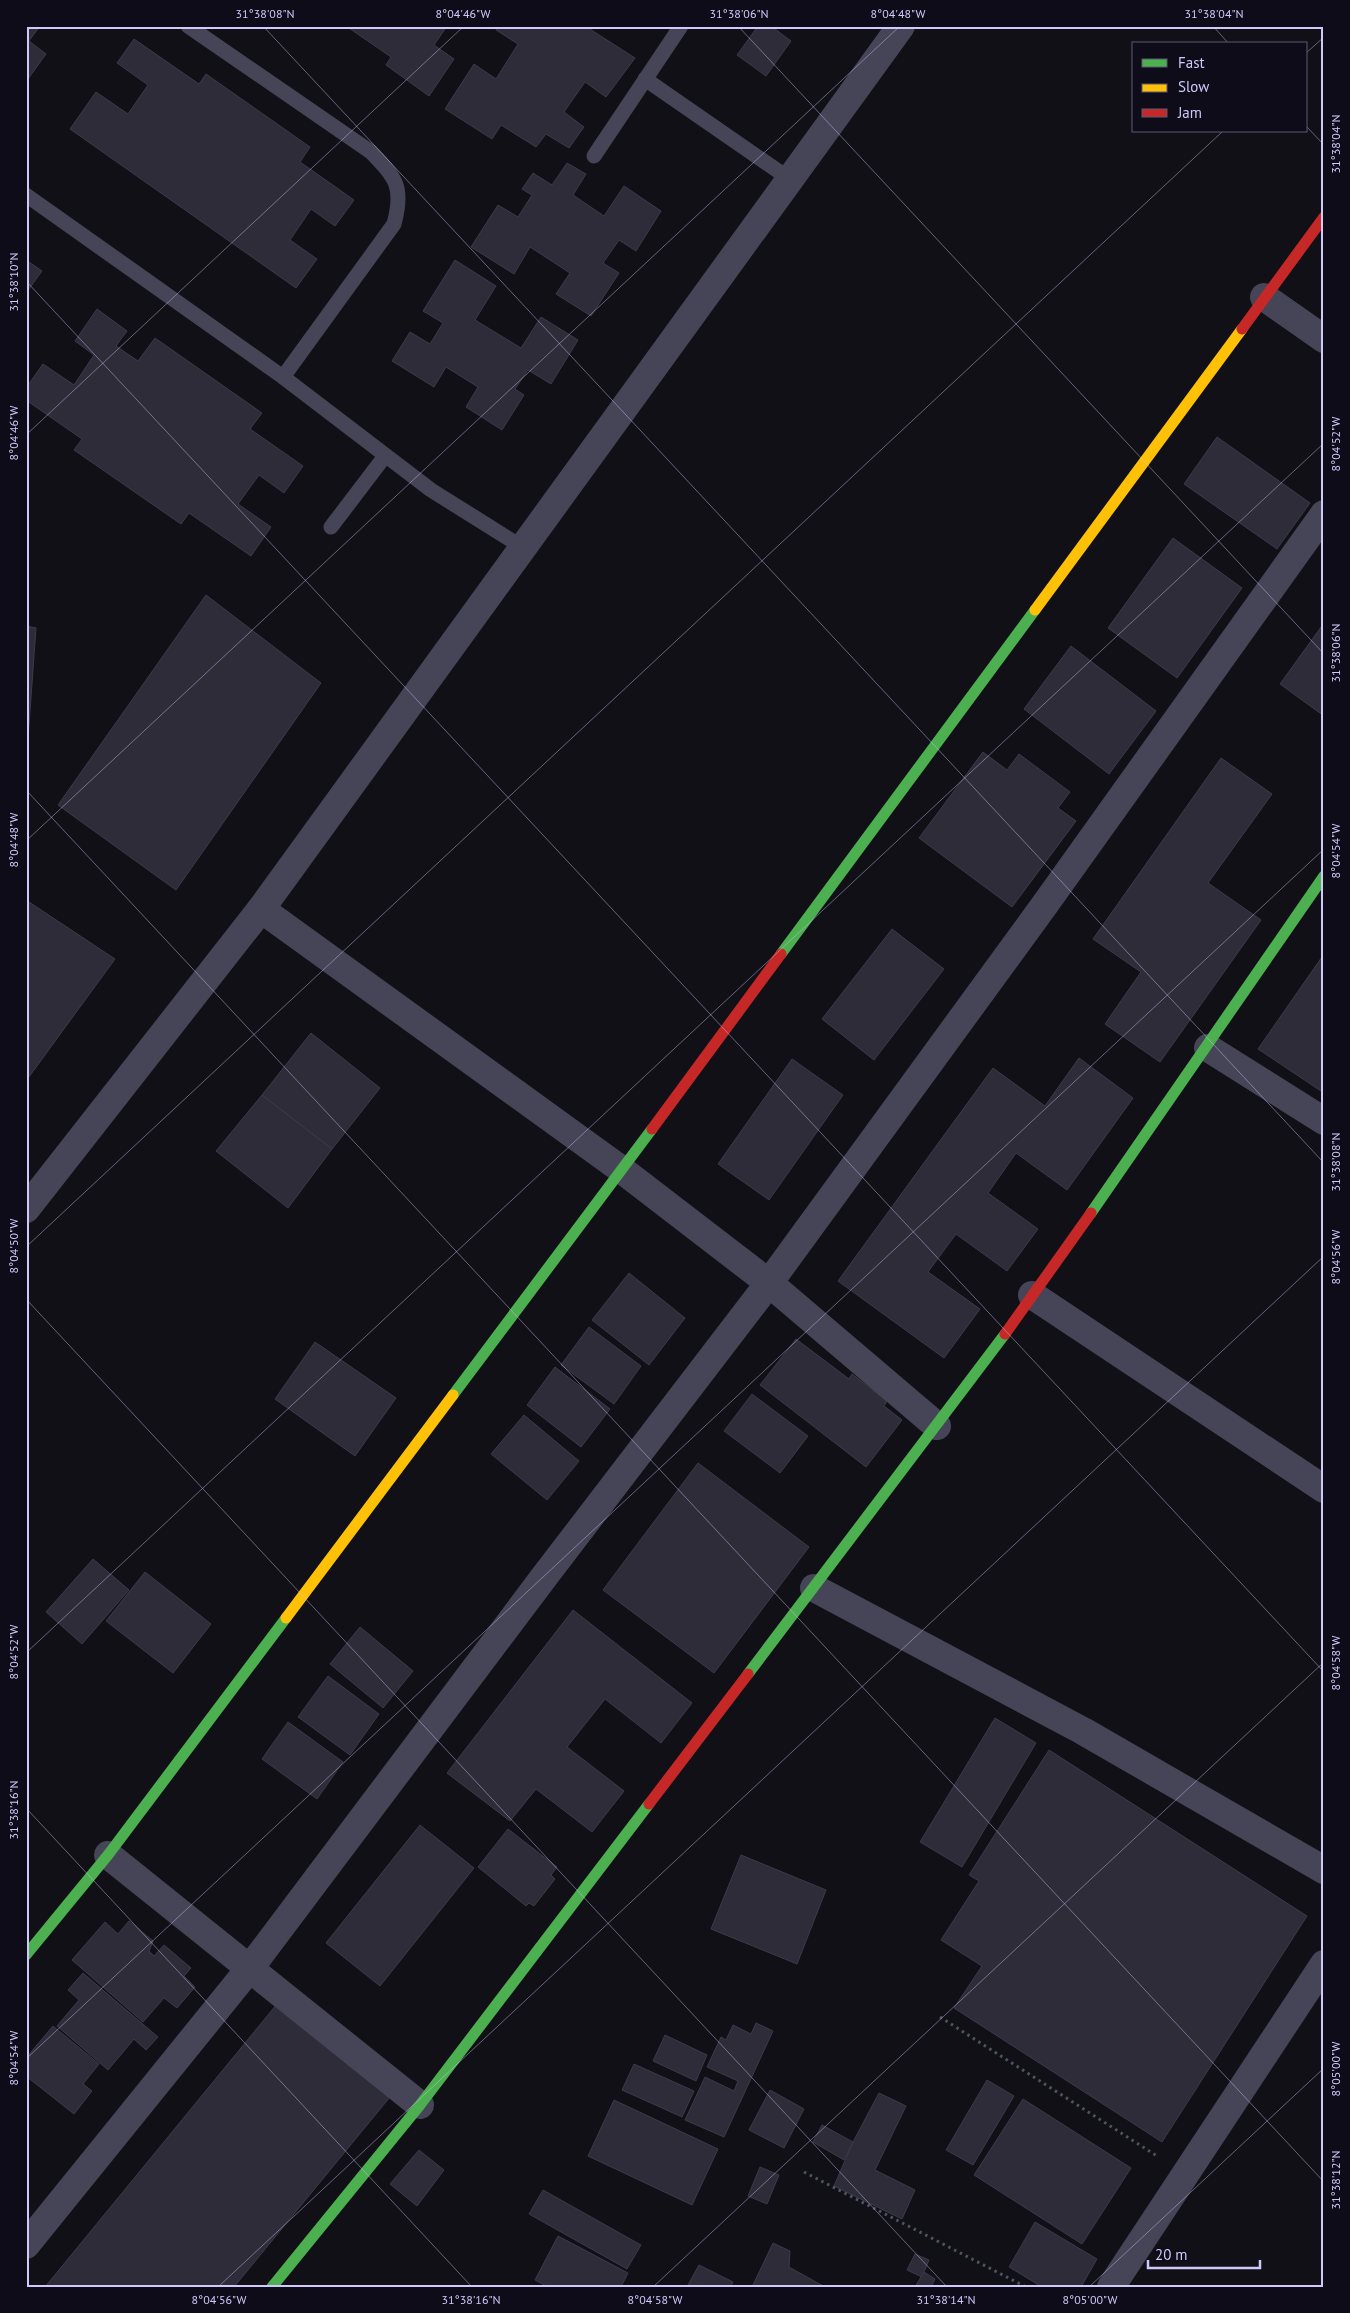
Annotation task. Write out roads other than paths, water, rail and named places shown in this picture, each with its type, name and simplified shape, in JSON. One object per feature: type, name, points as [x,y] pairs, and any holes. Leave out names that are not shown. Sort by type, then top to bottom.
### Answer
[{"type":"street","points":[[26,1209],[261,909],[901,26]]},
{"type":"street","points":[[26,1955],[108,1855],[622,1170],[1324,217]]},
{"type":"street","points":[[1264,297],[1324,340]]},
{"type":"street","points":[[26,2245],[250,1968],[538,1585],[769,1283],[1046,903],[1324,514]]},
{"type":"street","points":[[272,2287],[420,2105],[937,1426],[1208,1048],[1324,876]]},
{"type":"street","points":[[261,909],[622,1170],[769,1283],[937,1426]]},
{"type":"street","points":[[1208,1048],[1324,1121]]},
{"type":"street","points":[[1032,1295],[1324,1489]]},
{"type":"street","points":[[814,1588],[1083,1730],[1324,1870]]},
{"type":"street","points":[[108,1855],[420,2105]]},
{"type":"street","points":[[1110,2287],[1324,1964]]},
{"type":"lane","points":[[188,26],[371,152],[389,171],[398,188],[400,204],[394,224],[283,377]]},
{"type":"lane","points":[[594,156],[681,26]]},
{"type":"lane","points":[[645,80],[791,180]]},
{"type":"lane","points":[[26,195],[283,377],[431,490],[522,547]]},
{"type":"lane","points":[[331,527],[384,456]]}]
